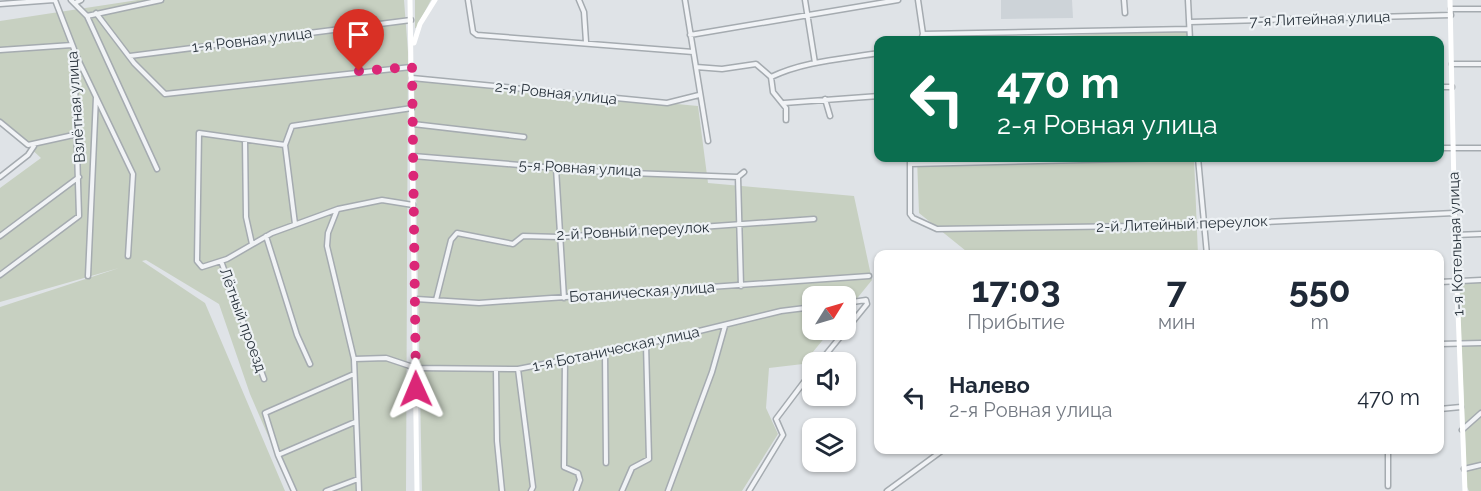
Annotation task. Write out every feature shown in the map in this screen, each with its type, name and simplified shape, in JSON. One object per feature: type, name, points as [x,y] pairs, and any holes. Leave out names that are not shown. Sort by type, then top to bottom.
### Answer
[{"type":"main road","points":[[410,0],[417,491]]},
{"type":"main road","points":[[412,53],[416,33],[435,0]]},
{"type":"main road","name":"1-я Котельная улица","points":[[1450,0],[1454,213],[1464,490]]},
{"type":"street","points":[[0,3],[55,0]]},
{"type":"street","name":"Взлётная улица","points":[[0,275],[79,216],[80,177],[73,47],[55,0]]},
{"type":"street","points":[[73,1],[81,0]]},
{"type":"street","points":[[87,16],[161,0]]},
{"type":"street","points":[[468,0],[475,35],[693,52]]},
{"type":"street","points":[[579,0],[584,12],[586,42]]},
{"type":"street","points":[[685,0],[708,141]]},
{"type":"street","points":[[805,0],[815,63]]},
{"type":"street","points":[[690,35],[898,0]]},
{"type":"street","points":[[918,0],[923,34],[1189,29]]},
{"type":"street","points":[[1124,0],[1125,13]]},
{"type":"street","points":[[1188,0],[1190,36]]},
{"type":"street","points":[[73,1],[87,16],[157,170]]},
{"type":"street","name":"7-я Литейная улица","points":[[1190,22],[1481,9]]},
{"type":"street","points":[[96,13],[129,56],[165,94],[412,67]]},
{"type":"street","name":"1-я Ровная улица","points":[[129,56],[411,20]]},
{"type":"street","points":[[0,50],[73,47],[133,174],[128,256]]},
{"type":"street","points":[[771,76],[787,69],[874,54]]},
{"type":"street","points":[[696,67],[726,69],[756,64],[771,76],[773,92],[784,103],[786,120]]},
{"type":"street","points":[[1452,64],[1481,64]]},
{"type":"street","name":"2-я Ровная улица","points":[[412,78],[667,103],[699,95]]},
{"type":"street","points":[[1444,87],[1452,87]]},
{"type":"street","points":[[88,276],[96,96]]},
{"type":"street","points":[[784,103],[874,96]]},
{"type":"street","points":[[825,99],[830,116]]},
{"type":"street","points":[[295,224],[285,145],[293,125],[413,108]]},
{"type":"street","points":[[0,123],[24,143],[34,146],[78,134]]},
{"type":"street","points":[[413,124],[524,137]]},
{"type":"street","points":[[285,145],[199,133],[197,261],[205,267],[221,261],[266,236],[338,209],[382,200],[414,205]]},
{"type":"street","points":[[244,140],[246,217],[252,244]]},
{"type":"street","points":[[0,177],[28,155],[34,146]]},
{"type":"street","points":[[1444,148],[1481,148]]},
{"type":"street","name":"5-я Ровная улица","points":[[413,156],[556,168],[738,177]]},
{"type":"street","points":[[910,164],[997,162]]},
{"type":"street","points":[[1198,162],[1207,250]]},
{"type":"street","name":"2-й Литейный переулок","points":[[910,164],[909,209],[913,218],[937,229],[1205,225],[1454,213]]},
{"type":"street","points":[[556,168],[558,237],[564,298]]},
{"type":"street","points":[[741,286],[738,177],[744,172]]},
{"type":"street","points":[[0,236],[80,177]]},
{"type":"street","points":[[338,209],[328,233],[327,246],[354,359],[359,491]]},
{"type":"street","name":"2-й Ровный переулок","points":[[436,300],[451,240],[457,233],[513,244],[523,236],[558,237],[814,219]]},
{"type":"street","points":[[1455,235],[1481,234]]},
{"type":"street","points":[[266,236],[297,335],[310,364]]},
{"type":"street","name":"Лётный проезд","points":[[221,261],[264,379]]},
{"type":"street","name":"Ботаническая улица","points":[[416,299],[480,303],[869,276]]},
{"type":"street","points":[[1444,282],[1481,280]]},
{"type":"street","points":[[856,302],[866,300],[867,307],[856,320]]},
{"type":"street","name":"1-я Ботаническая улица","points":[[354,359],[386,358],[416,368],[518,369],[646,344],[781,311],[802,308]]},
{"type":"street","points":[[668,491],[712,372],[725,326]]},
{"type":"street","points":[[828,352],[839,340]]},
{"type":"street","points":[[1444,344],[1481,343]]},
{"type":"street","points":[[622,491],[632,468],[649,459],[646,344]]},
{"type":"street","points":[[605,352],[606,463]]},
{"type":"street","points":[[565,359],[564,467],[578,473],[580,480],[576,491]]},
{"type":"street","points":[[518,369],[533,487],[531,491]]},
{"type":"street","points":[[496,370],[497,441],[502,491]]},
{"type":"street","points":[[294,491],[264,416],[266,410],[354,374]]},
{"type":"street","points":[[749,491],[783,435],[776,419],[802,385]]},
{"type":"street","points":[[1444,409],[1461,407]]},
{"type":"street","points":[[1461,430],[1481,413]]},
{"type":"street","points":[[278,455],[355,422]]},
{"type":"street","points":[[887,491],[938,454]]},
{"type":"street","points":[[1388,454],[1388,486]]},
{"type":"street","points":[[1463,469],[1481,465]]},
{"type":"street","points":[[326,491],[358,479]]},
{"type":"shaded area","points":[[1001,0],[1072,0],[1073,18],[1001,19]]},
{"type":"green space","points":[[138,0],[404,0],[408,52],[406,491],[292,491],[250,394],[219,304],[146,260],[142,261],[205,303],[285,491],[0,491],[0,307],[119,268],[0,302],[0,188],[41,158],[0,120],[0,21]]},
{"type":"green space","points":[[415,0],[431,0],[416,28],[415,28]]},
{"type":"green space","points":[[1189,29],[1190,36],[1059,36]]},
{"type":"green space","points":[[414,79],[698,106],[708,183],[854,196],[872,280],[856,300],[856,286],[802,286],[802,340],[823,340],[813,352],[802,352],[802,364],[769,368],[766,408],[778,434],[742,491],[422,491]]},
{"type":"green space","points":[[917,162],[1194,162],[1198,250],[965,250],[919,213]]},
{"type":"green space","points":[[1459,281],[1481,281],[1481,491],[1469,491],[1467,487]]},
{"type":"route","points":[[359,71],[412,67],[416,389]]}]
